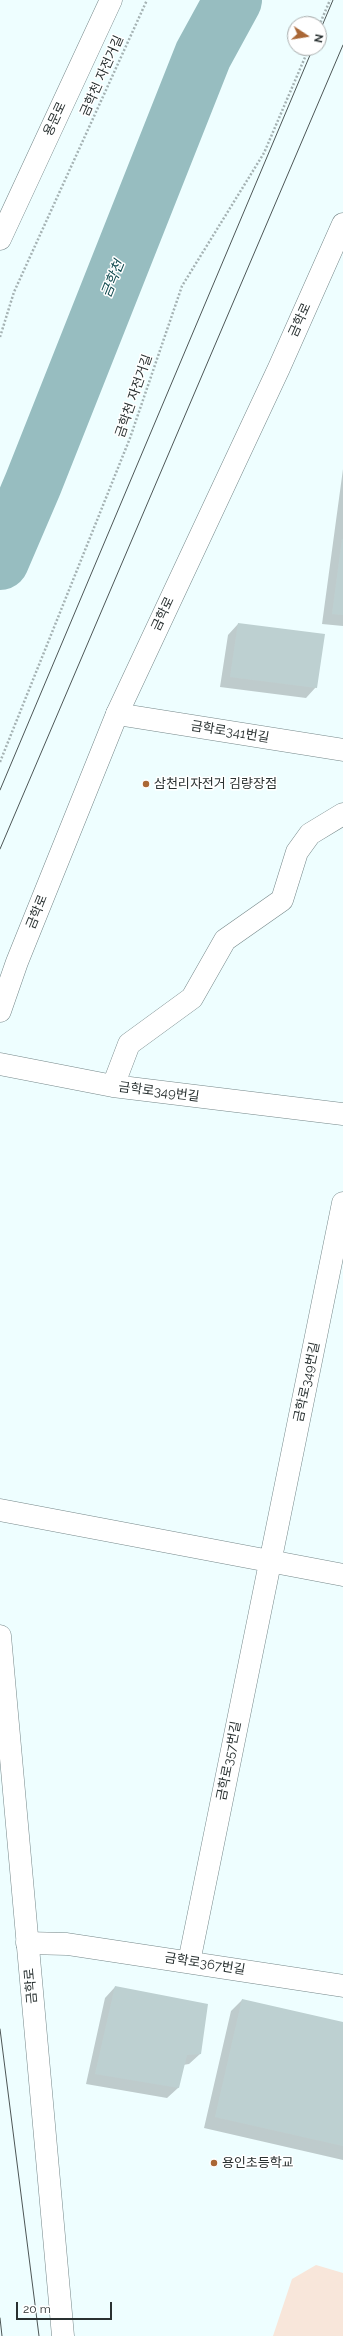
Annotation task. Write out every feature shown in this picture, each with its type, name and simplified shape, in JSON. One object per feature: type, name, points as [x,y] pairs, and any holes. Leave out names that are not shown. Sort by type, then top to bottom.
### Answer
[{"type":"street","name":"용문로","points":[[0,239],[111,0]]},
{"type":"street","name":"금학로","points":[[0,1010],[17,962],[117,714],[275,375],[343,224]]},
{"type":"street","name":"금학로341번길","points":[[117,714],[343,750]]},
{"type":"street","points":[[113,1086],[128,1044],[192,998],[225,940],[282,900],[297,852],[310,834],[343,814]]},
{"type":"street","name":"금학로349번길","points":[[0,1064],[113,1086],[343,1114]]},
{"type":"street","name":"금학로349번길","points":[[270,1560],[343,1203]]},
{"type":"street","points":[[0,1510],[343,1575]]},
{"type":"street","name":"금학로357번길","points":[[189,1962],[270,1560]]},
{"type":"street","name":"금학로","points":[[0,1636],[63,2336]]},
{"type":"street","name":"금학로367번길","points":[[27,1943],[67,1944],[343,1986]]},
{"type":"path","name":"금학천 자전거길","points":[[0,338],[14,292],[147,0]]},
{"type":"path","points":[[323,16],[330,0]]},
{"type":"path","name":"금학천 자전거길","points":[[0,762],[130,438],[182,286],[264,153],[306,56]]},
{"type":"shaded area","points":[[316,2265],[343,2273],[343,2336],[273,2336],[292,2279]]},
{"type":"building","points":[[343,539],[343,615],[332,614]]},
{"type":"building","points":[[238,623],[325,634],[317,688],[230,677]]},
{"type":"building","points":[[115,1986],[208,2004],[201,2054],[187,2055],[179,2088],[95,2074]]},
{"type":"building","points":[[242,1999],[343,2022],[343,2146],[215,2117]]},
{"type":"waterway","name":"금학천","points":[[0,561],[33,484],[203,55],[233,0]]},
{"type":"tram line","points":[[326,16],[333,0]]},
{"type":"tram line","points":[[0,849],[343,45]]},
{"type":"tram line","points":[[0,790],[310,56]]},
{"type":"tram line","points":[[0,2029],[39,2336]]},
{"type":"tram line","points":[[0,2318],[2,2336]]},
{"type":"place","name":"삼천리자전거 김량장점","points":[[146,784]]},
{"type":"place","name":"용인초등학교","points":[[214,2163]]}]
